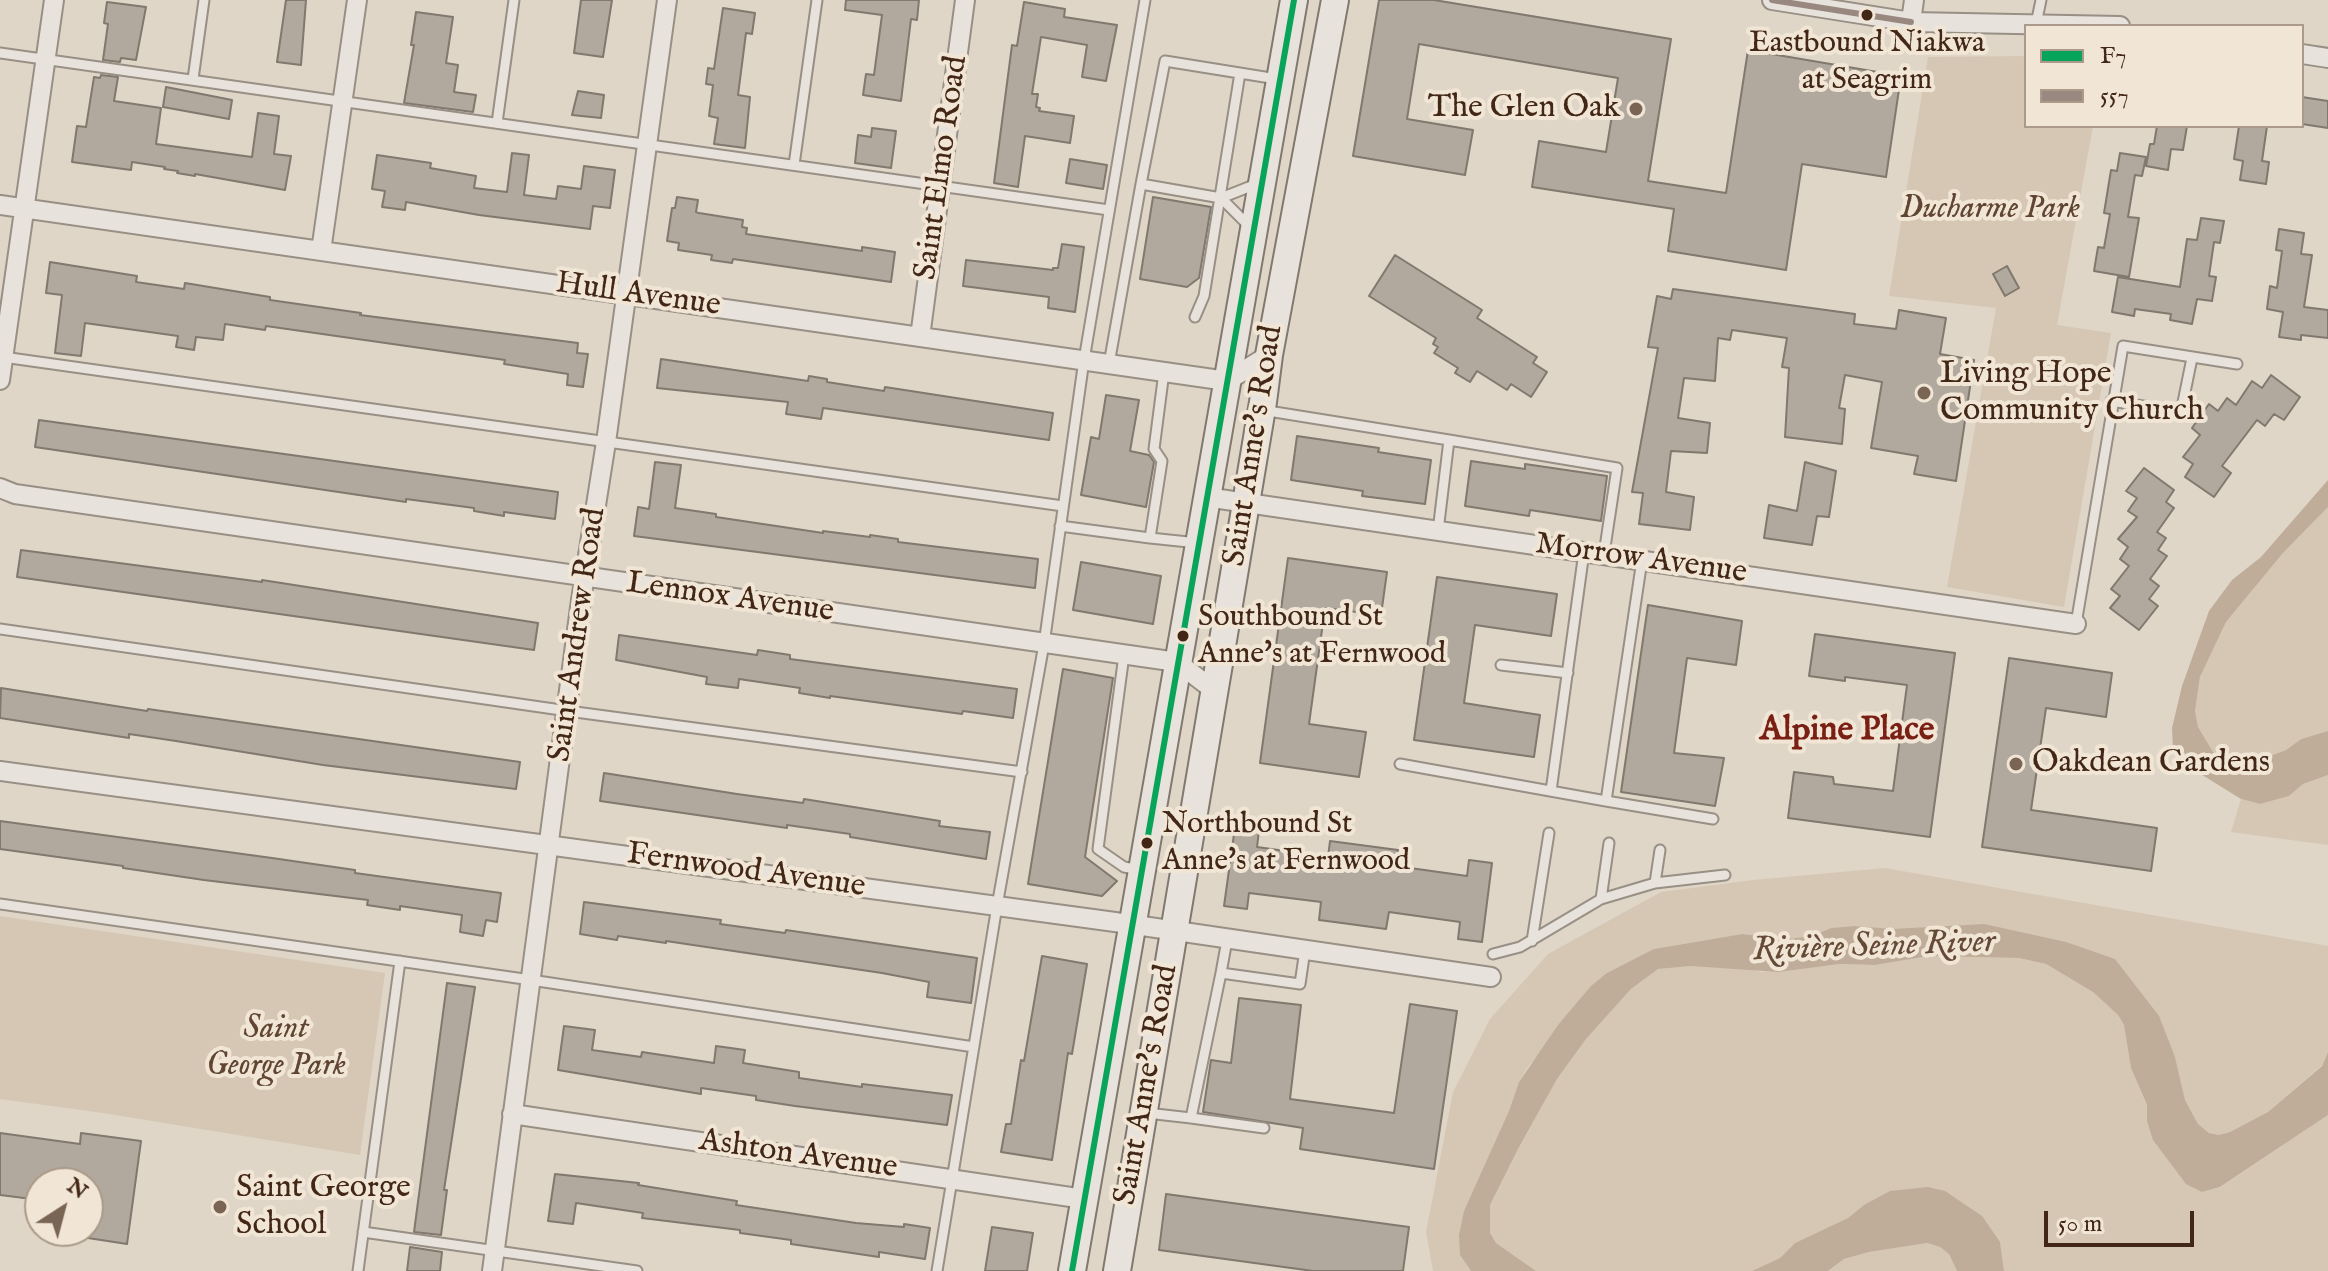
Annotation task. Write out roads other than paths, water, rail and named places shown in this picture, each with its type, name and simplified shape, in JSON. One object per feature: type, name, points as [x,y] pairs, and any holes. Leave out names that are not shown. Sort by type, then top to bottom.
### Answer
[{"type":"main road","name":"Saint Anne's Road","points":[[1072,1271],[1294,0]]},
{"type":"main road","name":"Saint Anne's Road","points":[[1117,1271],[1269,355],[1335,0]]},
{"type":"main road","points":[[1262,181],[1278,190],[1294,214]]},
{"type":"street","points":[[0,380],[54,0]]},
{"type":"street","points":[[321,251],[357,0]]},
{"type":"street","name":"Saint Andrew Road","points":[[492,1271],[667,0]]},
{"type":"street","name":"Saint Elmo Road","points":[[920,337],[965,0]]},
{"type":"street","points":[[1772,0],[1911,22],[2036,24]]},
{"type":"street","points":[[1911,22],[1914,0]]},
{"type":"street","points":[[2304,54],[2328,58]]},
{"type":"street","name":"Hull Avenue","points":[[0,205],[1227,381]]},
{"type":"street","points":[[1227,381],[1269,355]]},
{"type":"street","name":"Lennox Avenue","points":[[0,488],[31,497],[1177,662],[1215,691]]},
{"type":"street","name":"Morrow Avenue","points":[[1206,497],[2076,624]]},
{"type":"street","name":"Fernwood Avenue","points":[[0,771],[997,906],[1491,977]]},
{"type":"street","name":"Ashton Avenue","points":[[512,1114],[1084,1199]]},
{"type":"lane","points":[[193,79],[204,0]]},
{"type":"lane","points":[[497,123],[514,0]]},
{"type":"lane","points":[[794,165],[817,0]]},
{"type":"lane","points":[[937,1271],[1044,644],[1084,360],[1145,0]]},
{"type":"lane","points":[[2036,24],[2041,0]]},
{"type":"lane","points":[[0,53],[1109,210]]},
{"type":"lane","points":[[1109,364],[1165,61],[1280,79]]},
{"type":"lane","points":[[1195,317],[1199,314],[1204,296],[1240,73]]},
{"type":"lane","points":[[1141,184],[1221,198],[1262,181]]},
{"type":"lane","points":[[1221,198],[1253,230]]},
{"type":"lane","points":[[2076,624],[2111,401],[2123,346],[2237,364]]},
{"type":"lane","points":[[2,356],[1063,506]]},
{"type":"lane","points":[[2111,401],[2181,412],[2192,358]]},
{"type":"lane","points":[[1150,538],[1162,461],[1154,449],[1164,372]]},
{"type":"lane","points":[[1262,410],[1617,468],[1604,554]]},
{"type":"lane","points":[[1438,531],[1449,440]]},
{"type":"lane","points":[[1060,526],[1198,543]]},
{"type":"lane","points":[[1551,791],[1584,552]]},
{"type":"lane","points":[[1606,801],[1642,560]]},
{"type":"lane","points":[[0,629],[568,711],[1022,772]]},
{"type":"lane","points":[[1124,655],[1098,849],[1124,867],[1143,871]]},
{"type":"lane","points":[[1501,665],[1568,673]]},
{"type":"lane","points":[[1400,764],[1713,819]]},
{"type":"lane","points":[[1532,941],[1549,833]]},
{"type":"lane","points":[[1601,899],[1609,843]]},
{"type":"lane","points":[[1655,883],[1660,850]]},
{"type":"lane","points":[[1493,954],[1532,941],[1601,899],[1655,883],[1725,875]]},
{"type":"lane","points":[[0,904],[974,1047]]},
{"type":"lane","points":[[1191,1118],[1227,940]]},
{"type":"lane","points":[[1221,973],[1300,984],[1305,950]]},
{"type":"lane","points":[[358,1271],[400,961]]},
{"type":"lane","points":[[1143,1113],[1264,1128]]},
{"type":"lane","points":[[363,1232],[637,1271]]},
{"type":"water","points":[[2328,480],[2328,507],[2283,553],[2226,622],[2200,677],[2195,711],[2198,727],[2213,752],[2229,762],[2249,764],[2286,750],[2301,739],[2328,731],[2328,775],[2303,784],[2289,796],[2260,804],[2241,799],[2191,768],[2173,750],[2172,728],[2182,686],[2209,611],[2232,580],[2261,557]]},
{"type":"water","name":"Rivière Seine River","points":[[1984,924],[2066,942],[2115,959],[2159,1016],[2175,1057],[2185,1100],[2198,1124],[2209,1133],[2219,1135],[2230,1132],[2268,1112],[2322,1066],[2328,1052],[2328,1115],[2220,1187],[2202,1192],[2186,1184],[2153,1140],[2147,1121],[2147,1105],[2131,1068],[2124,1025],[2118,1015],[2093,992],[2046,964],[2019,958],[1929,956],[1875,965],[1839,964],[1778,972],[1691,966],[1658,969],[1631,989],[1586,1039],[1557,1079],[1490,1205],[1490,1233],[1496,1243],[1536,1271],[1471,1271],[1460,1255],[1459,1235],[1464,1211],[1519,1082],[1558,1025],[1591,986],[1607,973],[1654,949],[1742,934],[1788,939],[1812,936],[1831,928],[1854,926],[1893,929]]},
{"type":"water","points":[[1928,1187],[1945,1191],[1982,1216],[2000,1242],[2004,1271],[1957,1271],[1949,1254],[1927,1243],[1844,1259],[1828,1271],[1752,1271],[1780,1258],[1795,1243],[1848,1218],[1890,1191]]},
{"type":"place","name":"Eastbound Niakwa at Seagrim","points":[[1867,15]]},
{"type":"place","name":"The Glen Oak","points":[[1636,109]]},
{"type":"place","name":"Living Hope Community Church","points":[[1924,393]]},
{"type":"place","name":"Southbound St Anne's at Fernwood","points":[[1183,636]]},
{"type":"place","name":"Oakdean Gardens","points":[[2016,764]]},
{"type":"place","name":"Northbound St Anne's at Fernwood","points":[[1147,843]]},
{"type":"place","name":"Saint George School","points":[[220,1207]]},
{"type":"district","name":"Alpine Place","points":[[1847,732]]},
{"type":"park label","name":"Ducharme Park","points":[[1990,210]]},
{"type":"park label","name":"Saint George Park","points":[[276,1048]]}]
